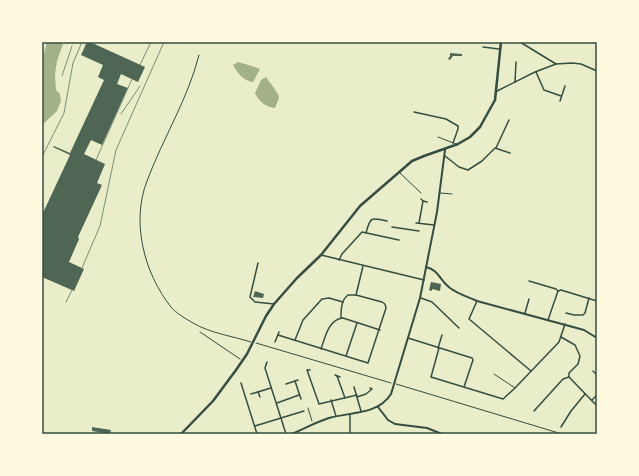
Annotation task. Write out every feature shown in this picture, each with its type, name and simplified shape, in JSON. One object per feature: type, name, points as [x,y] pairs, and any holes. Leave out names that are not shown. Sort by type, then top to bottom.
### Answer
[{"type":"main road","points":[[181,434],[213,401],[243,360],[274,304],[297,278],[321,255],[360,206],[417,158],[445,150],[458,144],[470,137],[480,127],[493,106],[497,91],[501,42]]},
{"type":"street","points":[[520,42],[556,64]]},
{"type":"street","points":[[483,47],[500,49]]},
{"type":"street","points":[[515,82],[516,62]]},
{"type":"street","points":[[497,91],[535,72],[556,64],[581,64],[597,71]]},
{"type":"street","points":[[535,72],[544,90],[562,96]]},
{"type":"street","points":[[560,101],[565,86]]},
{"type":"street","points":[[414,112],[446,119],[458,126],[454,143]]},
{"type":"street","points":[[445,156],[459,167],[468,170],[482,161],[495,148],[508,120]]},
{"type":"street","points":[[495,148],[510,153]]},
{"type":"street","points":[[291,434],[336,416],[378,407],[386,401],[393,390],[424,280],[440,193],[445,150]]},
{"type":"street","points":[[421,199],[427,202]]},
{"type":"street","points":[[419,223],[423,201]]},
{"type":"street","points":[[366,232],[369,222],[372,219],[377,218],[387,221]]},
{"type":"street","points":[[416,223],[434,225]]},
{"type":"street","points":[[392,226],[419,231]]},
{"type":"street","points":[[339,260],[362,232],[399,240]]},
{"type":"street","points":[[321,255],[424,280]]},
{"type":"street","points":[[258,263],[250,297],[255,302],[274,304]]},
{"type":"street","points":[[356,295],[363,266]]},
{"type":"street","points":[[426,268],[434,270],[451,289],[477,301],[565,324],[584,330],[597,338]]},
{"type":"street","points":[[529,281],[556,289],[558,291],[561,290],[597,301]]},
{"type":"street","points":[[548,320],[558,291]]},
{"type":"street","points":[[278,335],[368,363],[380,330],[386,308],[385,304],[356,295],[348,295],[344,298],[341,318]]},
{"type":"street","points":[[295,340],[303,320],[322,299],[329,298],[343,302]]},
{"type":"street","points":[[420,298],[432,302],[459,328]]},
{"type":"street","points":[[566,313],[583,315],[585,313],[589,298]]},
{"type":"street","points":[[525,313],[529,300]]},
{"type":"street","points":[[477,301],[469,319],[531,371]]},
{"type":"street","points":[[321,349],[329,328],[336,320],[341,318],[380,330]]},
{"type":"street","points":[[346,356],[357,323]]},
{"type":"street","points":[[442,335],[431,377],[501,399],[505,398],[515,388],[558,342],[565,324]]},
{"type":"street","points":[[275,342],[279,332]]},
{"type":"street","points":[[561,337],[575,345],[580,356],[580,361],[569,374],[569,377]]},
{"type":"street","points":[[408,338],[473,359],[464,387]]},
{"type":"street","points":[[267,362],[265,368],[286,434]]},
{"type":"street","points":[[310,370],[307,370],[318,404],[368,393],[372,389],[370,388]]},
{"type":"street","points":[[593,371],[597,375]]},
{"type":"street","points":[[340,377],[336,376],[345,398]]},
{"type":"street","points":[[569,377],[597,406]]},
{"type":"street","points":[[534,411],[563,379],[569,377]]},
{"type":"street","points":[[286,384],[298,380]]},
{"type":"street","points":[[295,381],[301,399]]},
{"type":"street","points":[[241,383],[257,434]]},
{"type":"street","points":[[354,387],[361,411]]},
{"type":"street","points":[[251,394],[271,388]]},
{"type":"street","points":[[258,392],[260,397]]},
{"type":"street","points":[[561,427],[571,411],[585,394]]},
{"type":"street","points":[[276,403],[299,395]]},
{"type":"street","points":[[592,400],[597,395]]},
{"type":"street","points":[[331,400],[336,416]]},
{"type":"street","points":[[378,407],[388,420],[395,424],[427,428],[442,434]]},
{"type":"street","points":[[255,426],[304,411]]},
{"type":"street","points":[[350,414],[350,434]]},
{"type":"lane","points":[[438,137],[458,144]]},
{"type":"lane","points":[[399,172],[421,193]]},
{"type":"lane","points":[[440,193],[452,194]]},
{"type":"lane","points":[[494,374],[515,388]]},
{"type":"path","points":[[199,55],[194,76],[146,182],[139,212],[142,243],[152,276],[172,307],[193,323],[205,328],[562,434]]},
{"type":"path","points":[[200,332],[243,360]]},
{"type":"path","points":[[308,408],[313,424]]},
{"type":"shaded area","points":[[47,42],[61,42],[63,44],[57,61],[55,74],[56,90],[60,94],[61,101],[57,111],[42,125],[42,60]]},
{"type":"shaded area","points":[[238,62],[260,69],[253,82],[241,76],[237,71],[233,65]]},
{"type":"shaded area","points":[[266,77],[279,96],[275,108],[263,104],[255,93],[261,80]]},
{"type":"building","points":[[87,42],[145,67],[138,82],[121,74],[117,84],[128,88],[102,145],[91,140],[84,154],[105,164],[97,183],[102,185],[78,237],[79,239],[69,262],[84,269],[74,291],[42,277],[42,215],[70,155],[53,147],[54,146],[70,153],[104,80],[98,77],[103,65],[81,55]]},
{"type":"building","points":[[450,53],[462,54],[462,56],[453,56],[450,60],[448,59]]},
{"type":"building","points":[[431,282],[441,284],[440,291],[432,289],[432,291],[429,290]]},
{"type":"building","points":[[255,291],[264,294],[263,298],[253,297]]},
{"type":"building","points":[[92,427],[111,430],[110,434],[92,431]]},
{"type":"railway","points":[[42,157],[64,113],[73,63],[82,42]]},
{"type":"railway","points":[[140,65],[151,42]]},
{"type":"railway","points":[[82,268],[100,226],[116,150],[164,42]]},
{"type":"railway","points":[[62,76],[72,46]]},
{"type":"railway","points":[[96,160],[132,79]]},
{"type":"railway","points":[[121,114],[140,86]]},
{"type":"railway","points":[[66,302],[72,290]]}]
